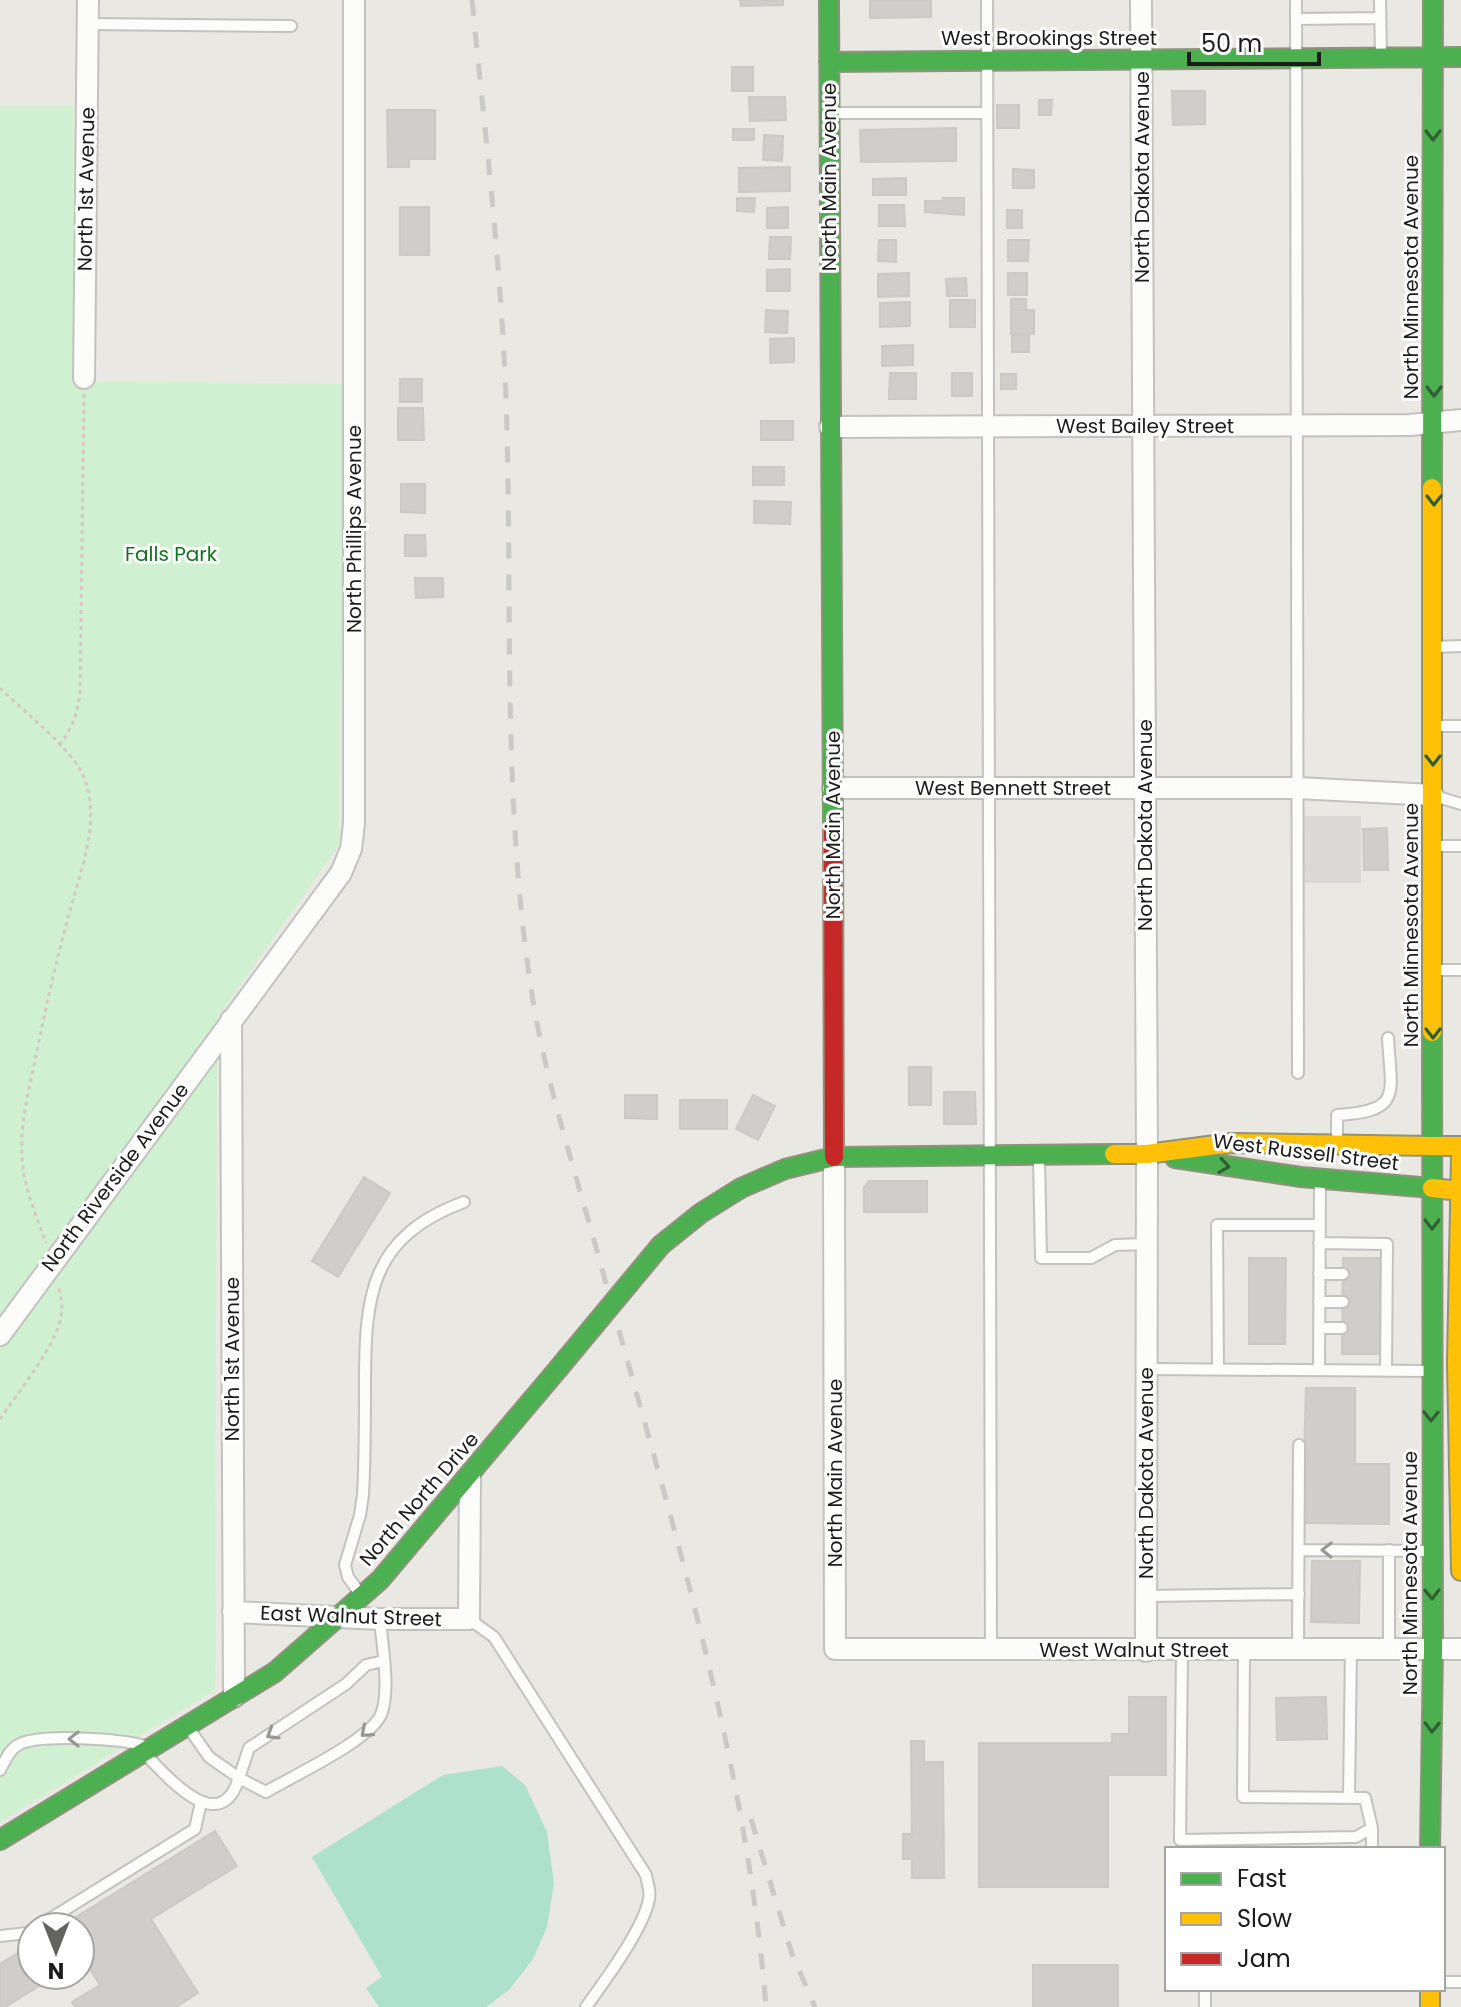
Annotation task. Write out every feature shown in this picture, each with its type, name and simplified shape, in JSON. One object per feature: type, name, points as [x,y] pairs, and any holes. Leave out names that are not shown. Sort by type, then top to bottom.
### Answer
[{"type":"main road","name":"North Main Avenue","points":[[829,0],[834,1157]]},
{"type":"main road","name":"North Minnesota Avenue","points":[[1430,1847],[1433,1649],[1433,0]]},
{"type":"main road","name":"West Brookings Street","points":[[829,62],[1461,57]]},
{"type":"main road","name":"West Russell Street","points":[[834,1157],[1147,1154],[1231,1143],[1461,1146]]},
{"type":"main road","name":"West Russell Street","points":[[1147,1154],[1320,1178],[1460,1191]]},
{"type":"main road","points":[[1461,1155],[1457,1367],[1461,1571]]},
{"type":"main road","name":"North North Drive","points":[[0,1840],[275,1672],[362,1597],[406,1551],[661,1245],[694,1216],[742,1185],[803,1162],[834,1157]]},
{"type":"main road","points":[[1457,1367],[1461,1337]]},
{"type":"street","name":"North 1st Avenue","points":[[84,378],[88,0]]},
{"type":"street","name":"North Phillips Avenue","points":[[231,1020],[341,873],[351,849],[354,823],[354,0]]},
{"type":"street","name":"North Dakota Avenue","points":[[1141,0],[1147,1154],[1146,1651]]},
{"type":"street","name":"West Bailey Street","points":[[830,427],[1410,425],[1461,420]]},
{"type":"street","name":"West Bennett Street","points":[[833,788],[1297,788],[1433,795]]},
{"type":"street","name":"North 1st Avenue","points":[[231,1020],[234,1697]]},
{"type":"street","name":"North Riverside Avenue","points":[[0,1335],[231,1020]]},
{"type":"street","name":"North Main Avenue","points":[[834,1157],[835,1649]]},
{"type":"street","points":[[469,1619],[470,1475]]},
{"type":"street","name":"East Walnut Street","points":[[233,1612],[380,1619],[469,1619]]},
{"type":"street","name":"West Walnut Street","points":[[835,1649],[1461,1649]]},
{"type":"lane","points":[[987,0],[991,1649]]},
{"type":"lane","points":[[1296,0],[1298,1073]]},
{"type":"lane","points":[[1380,0],[1381,58]]},
{"type":"lane","points":[[1296,19],[1380,18]]},
{"type":"lane","points":[[88,24],[291,26]]},
{"type":"lane","points":[[829,113],[987,113]]},
{"type":"lane","points":[[1433,647],[1461,646]]},
{"type":"lane","points":[[1433,726],[1461,726]]},
{"type":"lane","points":[[1433,795],[1461,804]]},
{"type":"lane","points":[[1433,846],[1461,846]]},
{"type":"lane","points":[[1433,970],[1461,970]]},
{"type":"lane","points":[[1337,1145],[1337,1115],[1363,1113],[1384,1106],[1391,1094],[1388,1038]]},
{"type":"lane","points":[[1039,1155],[1041,1258],[1091,1258],[1115,1245],[1147,1244]]},
{"type":"lane","points":[[1319,1370],[1320,1178]]},
{"type":"lane","points":[[362,1597],[348,1577],[345,1565],[363,1495],[366,1313],[378,1273],[399,1241],[416,1225],[464,1202]]},
{"type":"lane","points":[[1218,1369],[1217,1225],[1319,1225]]},
{"type":"lane","points":[[1319,1243],[1387,1244],[1383,1275],[1386,1370]]},
{"type":"lane","points":[[1319,1274],[1343,1274]]},
{"type":"lane","points":[[1319,1302],[1343,1302]]},
{"type":"lane","points":[[1319,1328],[1342,1328]]},
{"type":"lane","points":[[1147,1369],[1432,1371],[1457,1367]]},
{"type":"lane","points":[[1298,1650],[1299,1445]]},
{"type":"lane","points":[[1431,1473],[1460,1472]]},
{"type":"lane","points":[[1299,1550],[1461,1551]]},
{"type":"lane","points":[[1389,1550],[1389,1649]]},
{"type":"lane","points":[[1146,1596],[1299,1594]]},
{"type":"lane","points":[[187,1726],[209,1757],[266,1792],[352,1744],[369,1731],[383,1711],[380,1619]]},
{"type":"lane","points":[[469,1619],[494,1637],[646,1875],[650,1898],[640,1921],[615,1967],[586,2007]]},
{"type":"lane","points":[[1349,1798],[1351,1649]]},
{"type":"lane","points":[[1182,1650],[1180,1840],[1356,1837],[1372,1828]]},
{"type":"lane","points":[[1244,1650],[1243,1797],[1365,1798],[1372,1828],[1372,1847]]},
{"type":"lane","points":[[0,1770],[17,1745],[39,1739],[120,1740],[147,1750],[190,1798],[201,1802],[222,1801],[235,1792],[249,1748],[346,1684],[366,1665],[383,1661]]},
{"type":"lane","points":[[62,1911],[195,1829],[201,1802]]},
{"type":"path","points":[[59,745],[71,731],[80,693],[84,378]]},
{"type":"path","points":[[0,688],[59,745],[83,774],[89,792],[84,862],[43,1019],[23,1117],[22,1157],[27,1189],[52,1261],[62,1299],[61,1317],[48,1346],[0,1419]]},
{"type":"green space","name":"Falls Park","points":[[0,106],[73,106],[73,381],[344,384],[339,845],[217,1018],[215,1690],[0,1822]]},
{"type":"green space","points":[[502,1766],[525,1785],[547,1832],[554,1884],[547,1927],[533,1959],[510,1989],[486,2007],[379,2007],[366,1988],[382,1977],[312,1857],[443,1775]]},
{"type":"shaded area","points":[[1297,816],[1361,816],[1361,883],[1297,883]]},
{"type":"building","points":[[740,0],[783,0],[783,5],[741,6]]},
{"type":"building","points":[[870,0],[931,0],[931,17],[870,18]]},
{"type":"building","points":[[732,67],[753,67],[753,91],[732,91]]},
{"type":"building","points":[[1172,91],[1205,91],[1205,124],[1173,125]]},
{"type":"building","points":[[749,97],[785,97],[786,120],[750,121]]},
{"type":"building","points":[[1039,100],[1052,100],[1051,115],[1039,115]]},
{"type":"building","points":[[997,105],[1019,105],[1019,128],[997,128]]},
{"type":"building","points":[[387,110],[435,110],[435,159],[409,159],[409,167],[388,167]]},
{"type":"building","points":[[956,128],[956,161],[861,162],[860,130]]},
{"type":"building","points":[[733,129],[754,129],[754,140],[733,140]]},
{"type":"building","points":[[764,135],[783,136],[782,161],[763,160]]},
{"type":"building","points":[[790,167],[790,191],[739,192],[739,168]]},
{"type":"building","points":[[1013,169],[1034,170],[1034,188],[1013,188]]},
{"type":"building","points":[[906,178],[906,195],[873,195],[873,179]]},
{"type":"building","points":[[737,198],[755,198],[754,212],[737,211]]},
{"type":"building","points":[[943,198],[964,198],[964,215],[925,212],[925,201],[943,201]]},
{"type":"building","points":[[879,205],[904,205],[905,226],[879,226]]},
{"type":"building","points":[[400,207],[429,207],[429,255],[400,255]]},
{"type":"building","points":[[788,207],[788,228],[767,228],[767,208]]},
{"type":"building","points":[[1007,210],[1022,210],[1022,228],[1007,228]]},
{"type":"building","points":[[770,237],[791,237],[790,259],[769,259]]},
{"type":"building","points":[[879,240],[896,240],[896,262],[878,261]]},
{"type":"building","points":[[1008,240],[1029,240],[1028,261],[1008,261]]},
{"type":"building","points":[[790,269],[790,291],[767,291],[767,270]]},
{"type":"building","points":[[909,273],[909,296],[878,297],[878,274]]},
{"type":"building","points":[[1008,273],[1027,273],[1027,295],[1008,295]]},
{"type":"building","points":[[966,278],[967,296],[947,296],[946,279]]},
{"type":"building","points":[[1011,299],[1026,299],[1026,310],[1011,310]]},
{"type":"building","points":[[950,300],[975,300],[975,327],[950,327]]},
{"type":"building","points":[[910,302],[910,326],[880,327],[880,303]]},
{"type":"building","points":[[766,310],[788,311],[787,333],[765,332]]},
{"type":"building","points":[[1011,310],[1034,310],[1034,334],[1011,334]]},
{"type":"building","points":[[1012,335],[1029,335],[1029,352],[1012,352]]},
{"type":"building","points":[[794,338],[794,362],[770,363],[770,339]]},
{"type":"building","points":[[913,345],[913,365],[882,366],[882,346]]},
{"type":"building","points":[[890,373],[916,373],[916,399],[889,399]]},
{"type":"building","points":[[952,373],[972,373],[972,396],[952,396]]},
{"type":"building","points":[[1001,374],[1016,374],[1016,389],[1001,389]]},
{"type":"building","points":[[400,379],[422,379],[422,402],[400,402]]},
{"type":"building","points":[[398,408],[423,408],[424,440],[398,440]]},
{"type":"building","points":[[761,421],[793,421],[793,440],[761,440]]},
{"type":"building","points":[[753,467],[784,467],[784,485],[753,485]]},
{"type":"building","points":[[401,484],[425,484],[425,513],[401,512]]},
{"type":"building","points":[[754,501],[791,502],[790,524],[754,523]]},
{"type":"building","points":[[405,535],[425,535],[426,556],[405,556]]},
{"type":"building","points":[[415,578],[443,578],[443,597],[416,598]]},
{"type":"building","points":[[1387,828],[1388,870],[1364,870],[1363,829]]},
{"type":"building","points":[[909,1067],[931,1067],[931,1105],[909,1105]]},
{"type":"building","points":[[944,1092],[975,1092],[976,1124],[944,1124]]},
{"type":"building","points":[[625,1095],[657,1095],[657,1119],[625,1118]]},
{"type":"building","points":[[753,1095],[775,1106],[758,1140],[736,1129]]},
{"type":"building","points":[[680,1100],[727,1100],[727,1129],[680,1129]]},
{"type":"building","points":[[364,1177],[390,1193],[338,1277],[312,1261]]},
{"type":"building","points":[[869,1181],[927,1181],[927,1212],[864,1212],[864,1187]]},
{"type":"building","points":[[1249,1258],[1286,1258],[1285,1344],[1249,1344]]},
{"type":"building","points":[[1343,1258],[1380,1258],[1380,1354],[1342,1354]]},
{"type":"building","points":[[1306,1388],[1355,1388],[1355,1464],[1389,1464],[1389,1524],[1302,1523]]},
{"type":"building","points":[[1312,1561],[1360,1561],[1359,1623],[1311,1622]]},
{"type":"building","points":[[1129,1697],[1166,1697],[1166,1775],[1108,1775],[1108,1887],[979,1887],[979,1743],[1112,1743],[1112,1734],[1129,1734]]},
{"type":"building","points":[[1326,1697],[1327,1739],[1277,1740],[1276,1698]]},
{"type":"building","points":[[911,1741],[924,1741],[924,1762],[943,1762],[944,1878],[912,1878],[912,1859],[903,1859],[903,1834],[912,1834]]},
{"type":"building","points":[[215,1831],[237,1866],[151,1919],[198,1993],[176,2007],[75,2007],[72,2002],[90,1991],[96,1991],[100,1985],[96,1979],[96,1911],[86,1911]]},
{"type":"building","points":[[16,1954],[16,1991],[31,1991],[5,2007],[0,2007],[0,1964]]},
{"type":"building","points":[[1033,1965],[1118,1965],[1118,2007],[1033,2007]]},
{"type":"railway","points":[[472,0],[504,348],[512,775],[516,851],[533,1001],[555,1102],[678,1542],[723,1727],[756,1913],[766,2007]]},
{"type":"railway","points":[[751,1819],[792,1954],[815,2007]]},
{"type":"traffic: fast","points":[[829,0],[833,827]]},
{"type":"traffic: fast","points":[[1432,488],[1433,0]]},
{"type":"traffic: fast","points":[[829,62],[1461,57]]},
{"type":"traffic: fast","points":[[1430,1847],[1433,1649],[1432,1032]]},
{"type":"traffic: fast","points":[[661,1245],[701,1213],[741,1188],[785,1169],[834,1157],[1114,1154]]},
{"type":"traffic: fast","points":[[1175,1158],[1301,1177],[1432,1188]]},
{"type":"traffic: fast","points":[[558,1369],[661,1245]]},
{"type":"traffic: fast","points":[[1457,1362],[1461,1337]]},
{"type":"traffic: fast","points":[[0,1840],[275,1672],[380,1580],[558,1369]]},
{"type":"traffic: slow","points":[[1432,488],[1432,1032]]},
{"type":"traffic: slow","points":[[1114,1154],[1147,1154],[1231,1143],[1433,1146]]},
{"type":"traffic: slow","points":[[1433,1146],[1461,1146]]},
{"type":"traffic: slow","points":[[1461,1155],[1457,1362],[1461,1571]]},
{"type":"traffic: slow","points":[[1432,1188],[1461,1191]]},
{"type":"traffic: slow","points":[[1430,1991],[1430,2007]]},
{"type":"traffic: jam","points":[[833,827],[834,1157]]}]
